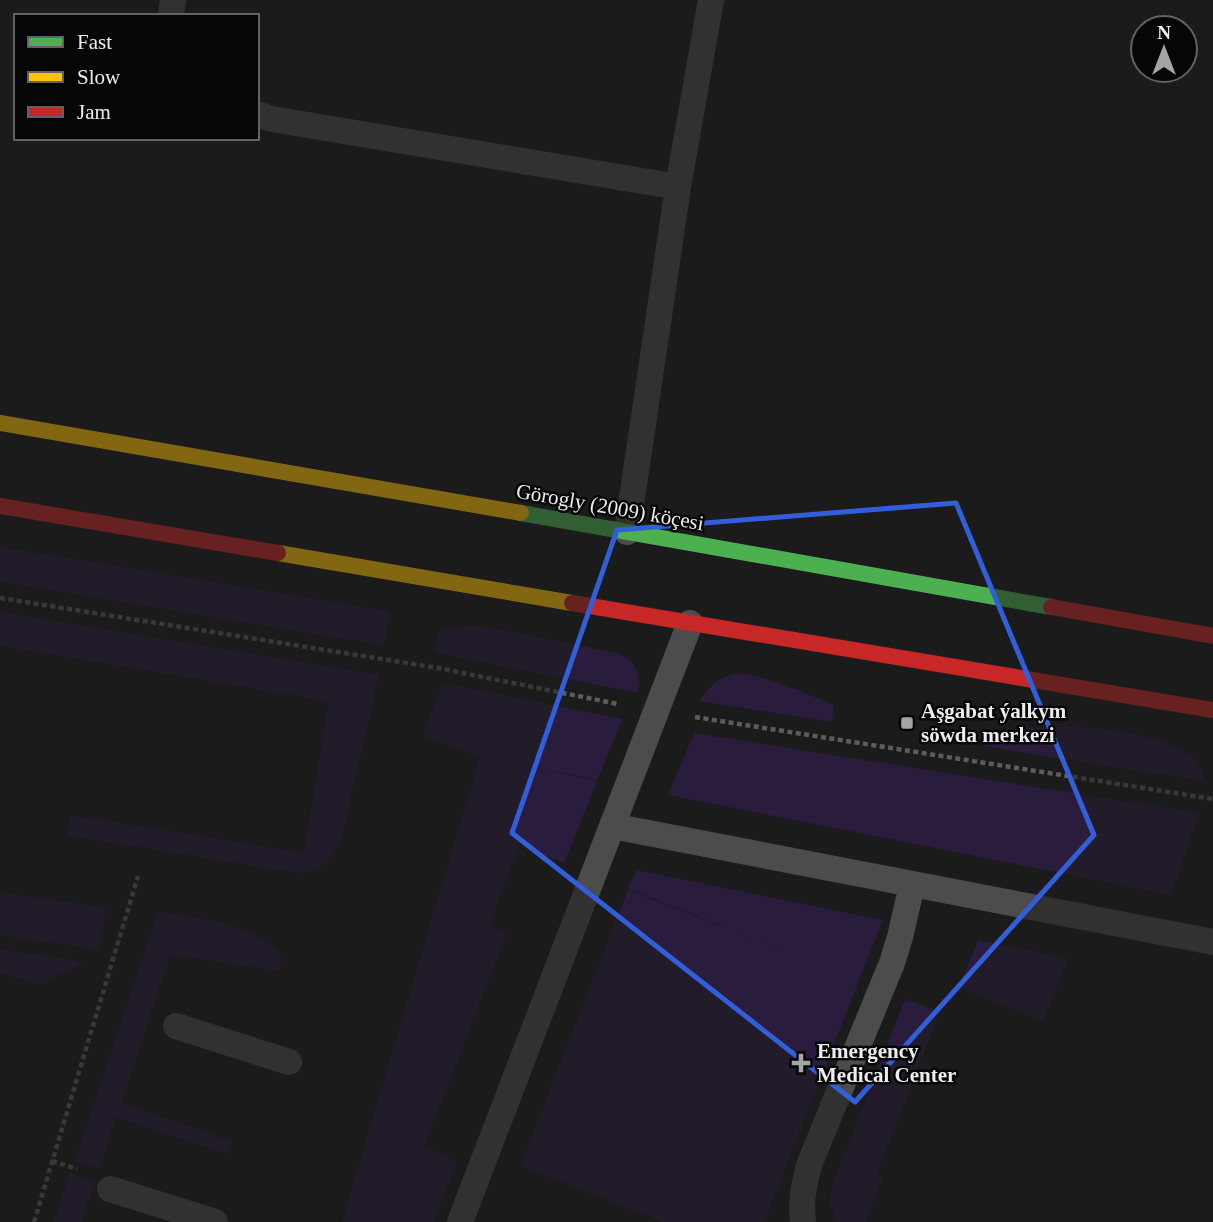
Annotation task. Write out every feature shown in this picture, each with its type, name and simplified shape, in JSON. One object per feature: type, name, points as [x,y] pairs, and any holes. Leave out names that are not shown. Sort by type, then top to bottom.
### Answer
[{"type":"main road","name":"Görogly (2009) köçesi","points":[[0,423],[1213,636]]},
{"type":"main road","points":[[0,506],[1213,710]]},
{"type":"lane","points":[[626,531],[678,187],[711,0]]},
{"type":"lane","points":[[259,115],[678,187]]},
{"type":"lane","points":[[460,1222],[690,623]]},
{"type":"lane","points":[[612,827],[1213,942]]},
{"type":"lane","points":[[803,1222],[800,1206],[810,1165],[892,963],[912,885]]},
{"type":"lane","points":[[176,1026],[289,1062]]},
{"type":"lane","points":[[110,1189],[215,1222]]},
{"type":"path","points":[[0,597],[438,668],[658,711],[1213,799]]},
{"type":"path","points":[[34,1222],[138,876]]},
{"type":"highlighted area","points":[[956,503],[1094,835],[855,1102],[512,833],[617,530]]},
{"type":"shaded area","points":[[0,547],[390,611],[384,645],[0,582]]},
{"type":"shaded area","points":[[0,612],[379,675],[342,835],[326,863],[314,870],[297,873],[67,835],[71,815],[304,853],[329,701],[0,646]]},
{"type":"shaded area","points":[[471,626],[616,653],[628,659],[636,668],[639,679],[638,693],[435,653],[438,632]]},
{"type":"shaded area","points":[[737,673],[775,681],[834,705],[832,722],[699,701],[715,683]]},
{"type":"shaded area","points":[[443,683],[623,719],[597,780],[526,766],[597,781],[564,863],[519,846],[489,925],[507,933],[424,1147],[457,1161],[433,1222],[342,1222],[480,757],[423,736]]},
{"type":"shaded area","points":[[1078,726],[1144,737],[1178,748],[1191,755],[1200,765],[1203,781],[983,746],[985,731]]},
{"type":"shaded area","points":[[694,733],[1199,813],[1171,895],[668,795]]},
{"type":"shaded area","points":[[636,870],[883,920],[764,1222],[664,1222],[520,1166],[628,890],[793,954],[628,889]]},
{"type":"shaded area","points":[[0,892],[106,908],[99,950],[0,935]]},
{"type":"shaded area","points":[[158,912],[226,924],[258,936],[282,958],[280,971],[170,955],[121,1103],[232,1141],[228,1154],[116,1117],[99,1169],[75,1161]]},
{"type":"shaded area","points":[[978,940],[1068,958],[1043,1021],[959,988]]},
{"type":"shaded area","points":[[0,949],[84,962],[42,985],[0,973]]},
{"type":"shaded area","points":[[905,999],[940,1012],[877,1173],[883,1176],[866,1222],[836,1222],[830,1202],[832,1186]]},
{"type":"shaded area","points":[[70,1173],[95,1181],[81,1222],[54,1222]]},
{"type":"traffic: fast","points":[[521,513],[1051,607]]},
{"type":"traffic: slow","points":[[0,423],[521,513]]},
{"type":"traffic: slow","points":[[278,553],[572,603]]},
{"type":"traffic: jam","points":[[0,506],[278,553]]},
{"type":"traffic: jam","points":[[572,603],[1213,710]]},
{"type":"traffic: jam","points":[[1051,607],[1213,636]]},
{"type":"place","name":"Aşgabat ýalkym söwda merkezi","points":[[907,723]]},
{"type":"place","name":"Emergency Medical Center","points":[[801,1063]]}]
